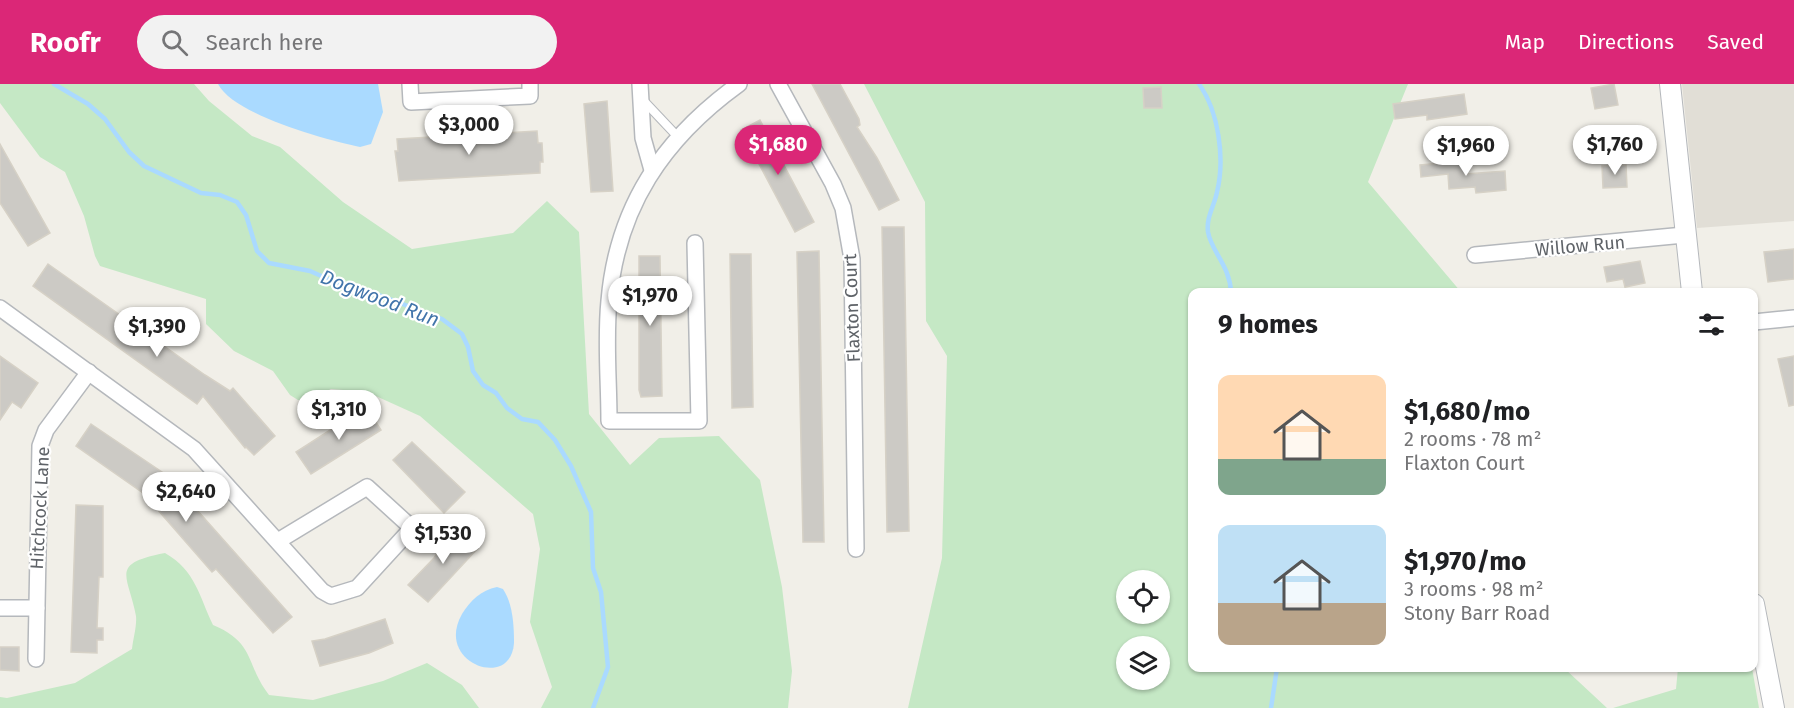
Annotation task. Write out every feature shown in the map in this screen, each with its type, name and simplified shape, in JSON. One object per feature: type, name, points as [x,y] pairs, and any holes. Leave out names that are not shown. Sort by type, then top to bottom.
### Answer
[{"type":"street","points":[[410,84],[411,102],[531,96],[530,84]]},
{"type":"street","points":[[695,243],[699,421],[609,421],[608,303],[623,228],[652,170],[677,136],[695,118],[739,84]]},
{"type":"street","name":"Flaxton Court","points":[[778,84],[833,184],[848,231],[852,259],[856,549]]},
{"type":"street","points":[[1670,84],[1684,236],[1691,288]]},
{"type":"street","points":[[641,91],[643,138],[652,170]]},
{"type":"street","name":"Willow Run","points":[[1475,255],[1684,236]]},
{"type":"street","points":[[0,308],[194,449],[322,591],[331,596],[357,588],[411,528],[367,487],[278,541]]},
{"type":"street","points":[[1758,322],[1794,318]]},
{"type":"street","name":"Hitchcock Lane","points":[[36,659],[40,446],[46,430],[89,372]]},
{"type":"street","points":[[0,608],[37,608]]},
{"type":"street","points":[[1758,625],[1774,708]]},
{"type":"lane","points":[[641,91],[677,136]]},
{"type":"shaded area","points":[[1682,84],[1794,84],[1794,221],[1697,228]]},
{"type":"green space","points":[[0,84],[194,84],[209,101],[252,136],[280,147],[343,202],[412,249],[513,233],[547,201],[579,232],[589,414],[630,465],[659,438],[719,436],[760,480],[782,587],[792,671],[788,708],[541,708],[552,687],[530,622],[540,549],[533,514],[420,416],[367,392],[331,389],[307,401],[298,400],[290,395],[273,371],[234,351],[206,324],[206,299],[100,266],[84,216],[65,172],[40,157],[0,103]]},
{"type":"green space","points":[[864,84],[1408,84],[1368,182],[1458,288],[1188,288],[1188,672],[1568,672],[1607,708],[908,708],[942,558],[947,356],[926,321],[925,202]]},
{"type":"green space","points":[[165,553],[184,568],[190,576],[213,625],[237,639],[243,647],[269,695],[313,700],[383,681],[427,663],[462,685],[479,708],[0,708],[0,697],[7,698],[75,683],[132,649],[136,616],[127,581],[129,567],[147,557]]},
{"type":"green space","points":[[1678,672],[1753,672],[1759,708],[1613,708],[1676,689]]},
{"type":"water","points":[[218,84],[378,84],[383,112],[371,144],[360,147],[326,139],[261,116],[227,95]]},
{"type":"water","points":[[497,587],[503,589],[509,601],[514,643],[510,658],[501,666],[489,668],[476,665],[465,657],[458,646],[456,631],[462,614],[472,601],[481,593]]},
{"type":"building","points":[[812,84],[840,84],[859,119],[860,125],[857,127],[877,158],[899,200],[879,210]]},
{"type":"building","points":[[1614,84],[1618,105],[1595,109],[1591,88]]},
{"type":"building","points":[[1161,87],[1162,108],[1144,108],[1143,88]]},
{"type":"building","points":[[1464,94],[1467,114],[1427,120],[1427,115],[1395,119],[1393,104]]},
{"type":"building","points":[[607,101],[613,191],[591,192],[584,104]]},
{"type":"building","points":[[760,120],[814,222],[795,232],[741,130]]},
{"type":"building","points":[[537,131],[538,143],[542,143],[543,162],[540,162],[540,173],[399,181],[395,151],[398,151],[397,139]]},
{"type":"building","points":[[0,144],[50,233],[28,246],[0,203]]},
{"type":"building","points":[[1465,161],[1465,174],[1505,171],[1506,190],[1476,193],[1475,187],[1449,189],[1448,174],[1421,177],[1420,165]]},
{"type":"building","points":[[1626,165],[1627,187],[1603,188],[1602,166]]},
{"type":"building","points":[[882,227],[904,227],[909,531],[887,532]]},
{"type":"building","points":[[1794,249],[1794,279],[1768,282],[1764,252]]},
{"type":"building","points":[[819,251],[824,542],[803,542],[797,252]]},
{"type":"building","points":[[730,254],[751,254],[753,407],[732,408]]},
{"type":"building","points":[[639,256],[660,256],[662,396],[641,397],[639,390]]},
{"type":"building","points":[[1640,261],[1645,283],[1625,287],[1623,279],[1607,282],[1604,267]]},
{"type":"building","points":[[48,264],[205,375],[230,391],[233,388],[275,436],[254,455],[245,448],[203,396],[197,404],[33,286]]},
{"type":"building","points":[[0,356],[38,383],[21,408],[12,402],[0,420]]},
{"type":"building","points":[[1794,356],[1794,405],[1789,406],[1778,359]]},
{"type":"building","points":[[366,407],[381,430],[311,474],[296,452]]},
{"type":"building","points":[[91,424],[165,474],[292,617],[273,633],[216,569],[212,572],[143,493],[76,446]]},
{"type":"building","points":[[412,442],[465,492],[444,513],[393,460]]},
{"type":"building","points":[[76,505],[103,506],[103,577],[99,577],[97,628],[103,628],[103,640],[97,640],[97,653],[71,652]]},
{"type":"building","points":[[455,528],[478,548],[428,602],[408,585],[434,558]]},
{"type":"building","points":[[385,619],[393,643],[369,653],[320,666],[312,641],[325,639]]},
{"type":"building","points":[[0,647],[19,647],[19,671],[0,670]]},
{"type":"waterway","name":"Dogwood Run","points":[[54,84],[88,104],[105,119],[129,152],[144,166],[201,193],[220,195],[237,202],[246,215],[257,251],[269,263],[310,271],[364,295],[379,295],[442,319],[462,334],[468,347],[473,371],[483,385],[496,393],[507,408],[522,419],[538,422],[555,440],[571,466],[591,512],[593,568],[601,592],[608,667],[593,708]]},
{"type":"waterway","points":[[1199,84],[1206,95],[1216,122],[1220,151],[1219,179],[1208,222],[1208,232],[1227,274],[1231,288]]},
{"type":"waterway","points":[[1271,708],[1276,672]]}]
